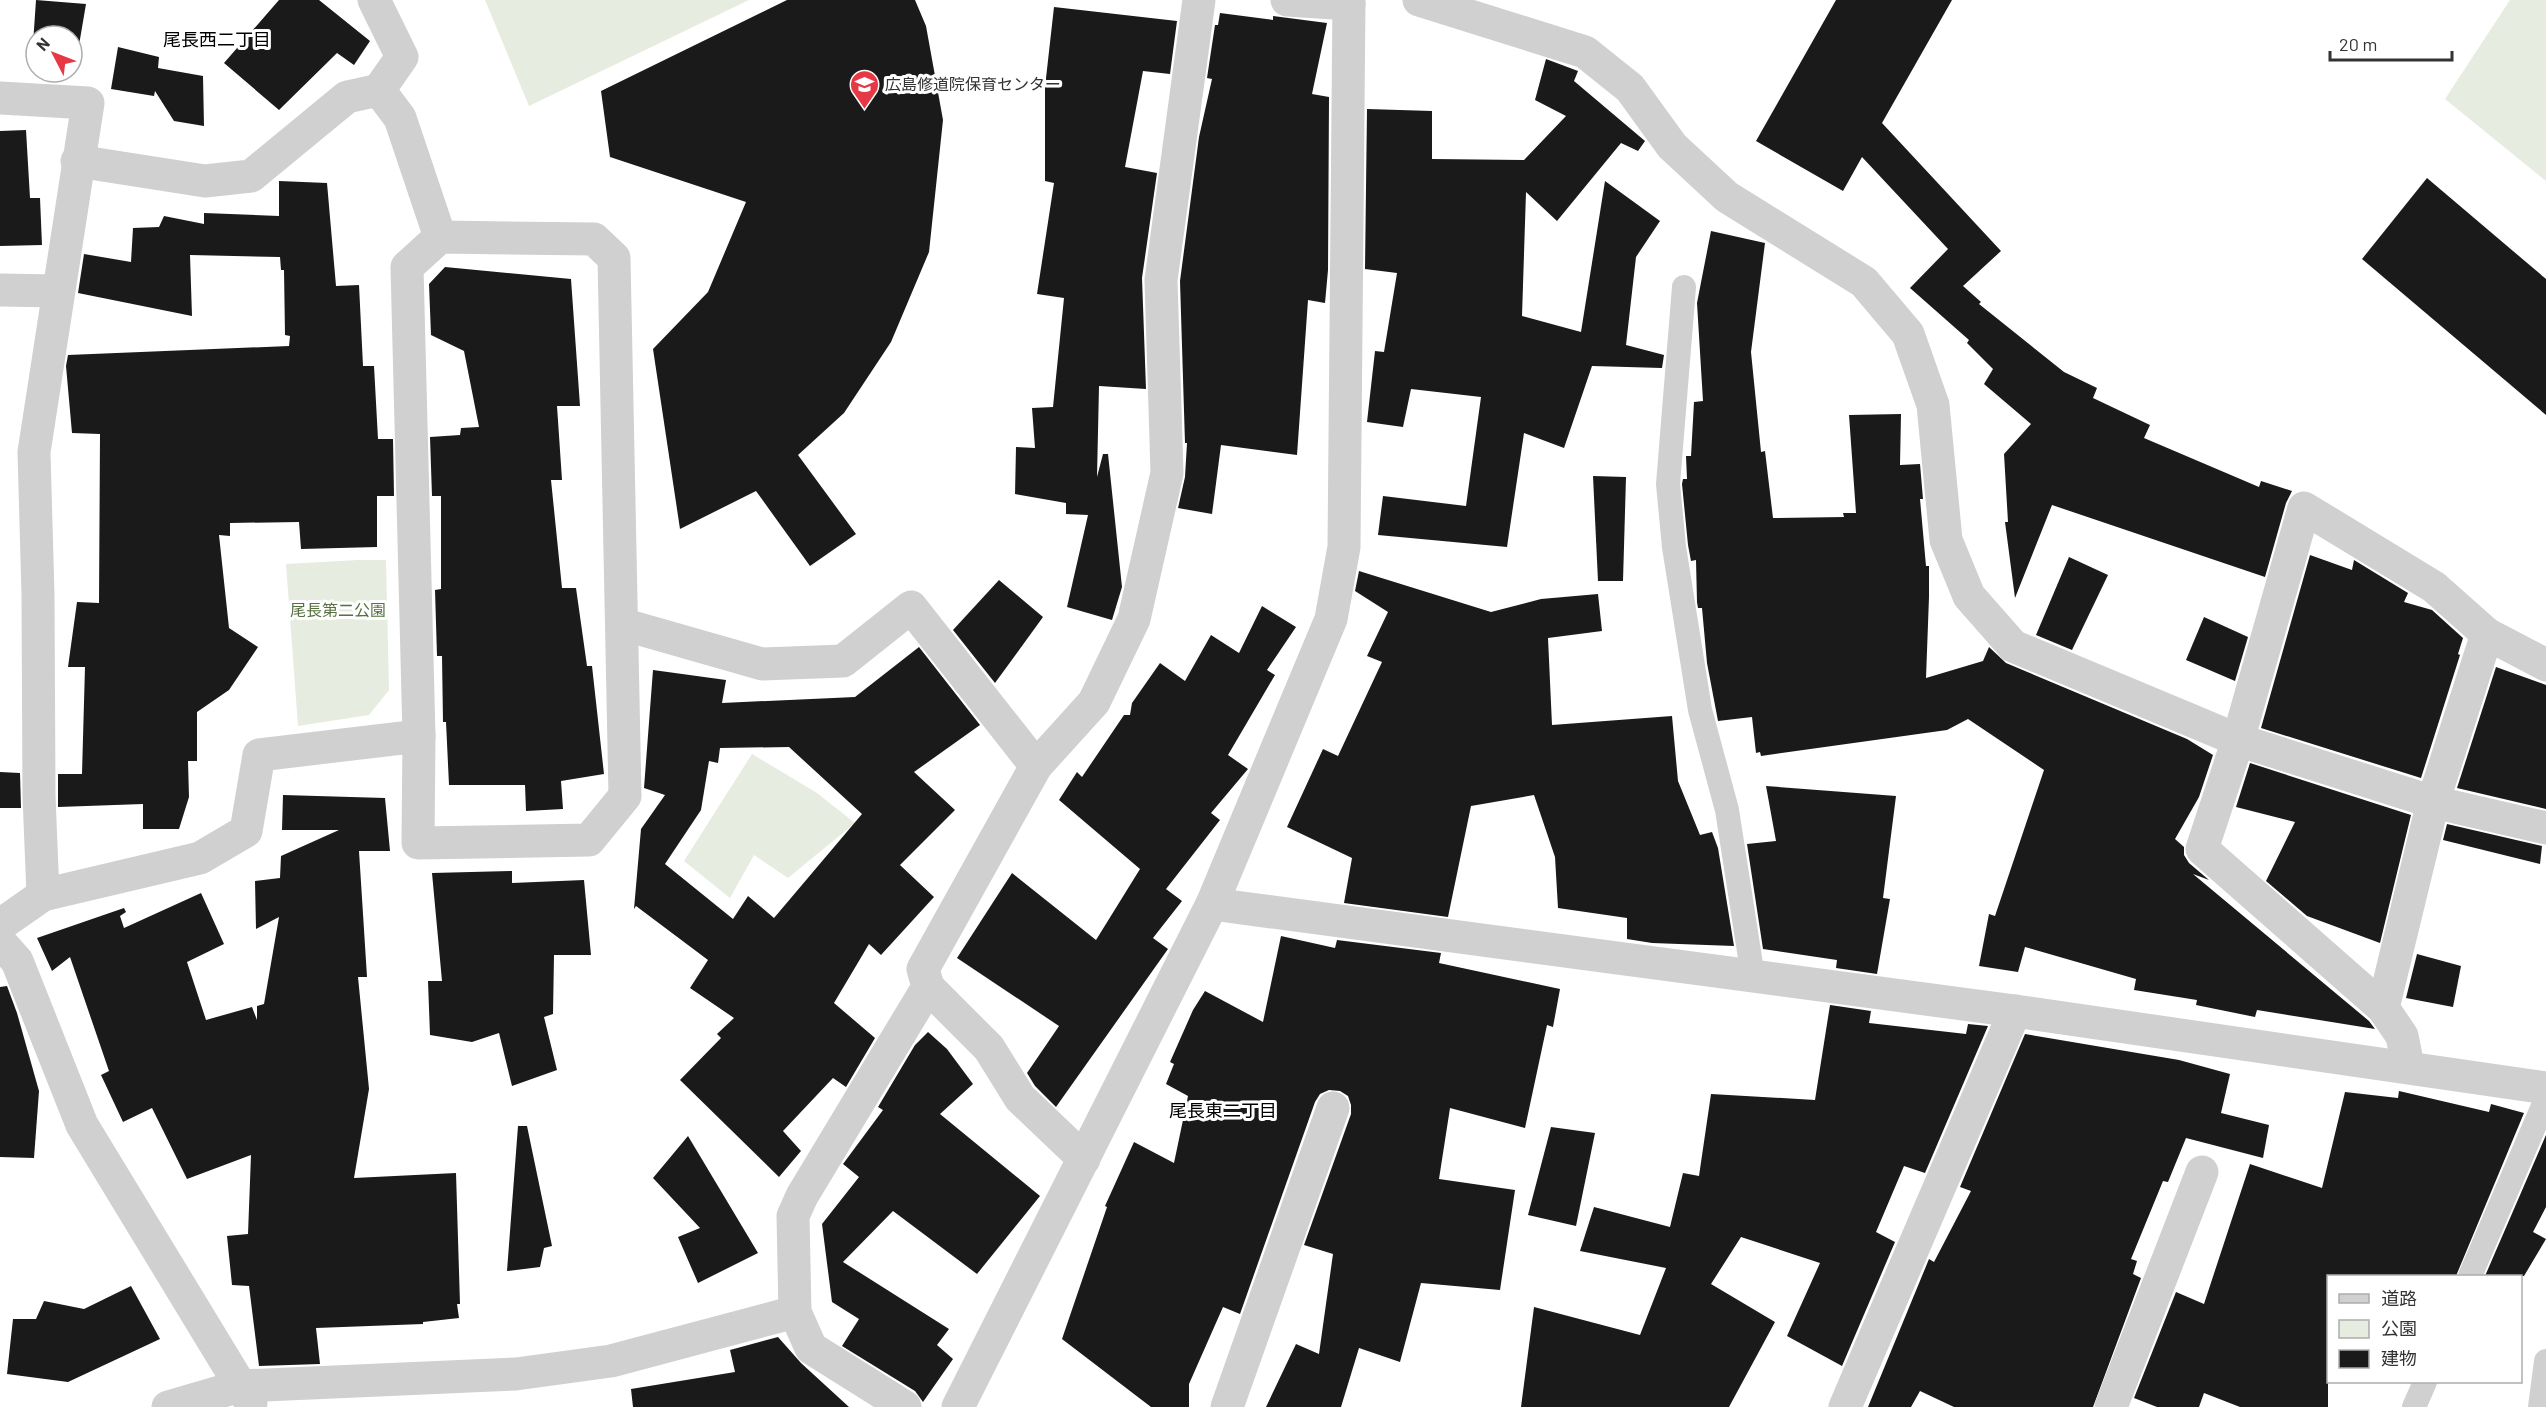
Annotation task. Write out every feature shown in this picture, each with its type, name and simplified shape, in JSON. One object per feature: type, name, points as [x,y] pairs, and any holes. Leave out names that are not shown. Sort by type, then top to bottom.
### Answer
[{"type":"street","points":[[77,161],[205,181],[251,176],[346,97],[380,90],[402,57],[374,0]]},
{"type":"street","points":[[1083,1159],[1020,1098],[989,1048],[928,987],[923,969],[1036,766],[1094,702],[1134,619],[1167,473],[1161,280],[1199,0]]},
{"type":"street","points":[[958,1407],[1212,904],[1331,619],[1344,547],[1349,2],[1287,0]]},
{"type":"street","points":[[1419,0],[1585,52],[1630,88],[1672,146],[1727,197],[1864,282],[1908,334],[1933,405],[1946,540],[1969,596],[2013,646],[2238,740],[2433,802],[2546,828]]},
{"type":"street","points":[[380,90],[400,118],[440,237]]},
{"type":"street","points":[[0,98],[88,103],[77,161],[34,452],[38,595],[39,796],[43,895]]},
{"type":"street","points":[[440,237],[594,239],[614,258],[625,796],[589,840],[418,843],[419,736],[407,267],[440,237]]},
{"type":"street","points":[[0,290],[57,291]]},
{"type":"street","points":[[2408,1066],[2402,1036],[2383,1008],[2202,849],[2238,740],[2304,508],[2434,587],[2487,634],[2546,665]]},
{"type":"street","points":[[622,624],[762,664],[843,661],[911,607],[1036,766]]},
{"type":"street","points":[[2383,1008],[2433,802],[2487,634]]},
{"type":"street","points":[[0,925],[43,895],[200,858],[246,831],[259,755],[419,736]]},
{"type":"street","points":[[1212,904],[2016,1011],[2408,1066],[2546,1088]]},
{"type":"street","points":[[0,942],[17,961],[82,1125],[247,1396]]},
{"type":"street","points":[[905,1407],[811,1348],[795,1312],[794,1216],[802,1196],[928,987]]},
{"type":"street","points":[[1845,1407],[2016,1011]]},
{"type":"street","points":[[1227,1407],[1333,1108]]},
{"type":"street","points":[[2111,1407],[2202,1172]]},
{"type":"street","points":[[168,1407],[247,1396],[516,1374],[611,1361],[795,1312]]},
{"type":"lane","points":[[1684,287],[1668,484],[1674,547],[1700,710],[1726,810],[1753,976]]},
{"type":"lane","points":[[2470,1275],[2546,1099]]},
{"type":"lane","points":[[2540,1407],[2546,1361]]},
{"type":"lane","points":[[2414,1407],[2425,1383]]},
{"type":"green space","points":[[485,0],[749,0],[529,106]]},
{"type":"green space","points":[[2510,0],[2546,0],[2546,181],[2445,99]]},
{"type":"green space","name":"尾長第二公園","points":[[386,560],[389,690],[369,715],[298,726],[286,564]]},
{"type":"green space","points":[[752,754],[817,793],[855,823],[788,878],[754,855],[730,898],[684,861]]},
{"type":"building","points":[[36,0],[86,4],[83,24],[34,24]]},
{"type":"building","points":[[279,0],[319,0],[370,41],[354,65],[337,53],[279,110],[224,63]]},
{"type":"building","points":[[787,0],[915,0],[926,26],[943,120],[929,252],[891,342],[844,413],[798,455],[856,534],[810,566],[756,491],[680,529],[653,349],[708,292],[746,202],[610,157],[601,91]]},
{"type":"building","points":[[1836,0],[1952,0],[1882,123],[2001,251],[1963,286],[1981,302],[1979,304],[2064,372],[2097,388],[2093,398],[2150,425],[2144,438],[2259,487],[2261,481],[2292,491],[2286,503],[2265,577],[2052,505],[2015,598],[2005,522],[2008,522],[2004,454],[2031,424],[1984,384],[1993,369],[1967,343],[1969,340],[1910,288],[1948,249],[1862,157],[1843,191],[1756,141]]},
{"type":"building","points":[[1054,7],[1177,21],[1170,74],[1143,71],[1125,167],[1157,173],[1142,278],[1146,389],[1099,386],[1097,477],[1103,454],[1108,454],[1122,587],[1112,620],[1067,607],[1088,515],[1066,514],[1066,503],[1015,494],[1016,447],[1035,448],[1032,408],[1053,407],[1064,298],[1037,294],[1054,183],[1045,181],[1045,87]]},
{"type":"building","points":[[1220,13],[1273,20],[1273,16],[1327,23],[1312,94],[1329,97],[1328,270],[1325,303],[1308,300],[1297,455],[1221,445],[1212,514],[1178,508],[1185,477],[1187,443],[1185,443],[1180,281],[1199,137],[1212,79],[1207,78],[1215,25],[1218,25]]},
{"type":"building","points":[[118,47],[159,57],[158,68],[203,76],[204,126],[174,121],[155,91],[154,96],[111,89]]},
{"type":"building","points":[[1546,59],[1578,71],[1574,81],[1645,141],[1638,151],[1621,143],[1557,221],[1526,192],[1522,316],[1581,332],[1605,181],[1660,221],[1636,257],[1626,345],[1664,355],[1662,368],[1592,366],[1564,448],[1524,433],[1507,547],[1378,535],[1383,496],[1466,506],[1481,397],[1411,389],[1403,427],[1367,422],[1375,351],[1384,352],[1397,273],[1365,269],[1367,109],[1432,111],[1432,159],[1524,160],[1566,116],[1535,100]]},
{"type":"building","points":[[26,130],[30,198],[40,198],[42,245],[0,246],[0,131]]},
{"type":"building","points":[[2427,178],[2546,279],[2546,415],[2362,259]]},
{"type":"building","points":[[279,181],[327,183],[336,286],[359,285],[363,366],[374,366],[378,439],[393,439],[394,496],[377,496],[377,547],[301,549],[299,522],[230,523],[230,536],[219,535],[229,628],[258,647],[229,690],[197,712],[197,761],[188,761],[189,797],[179,829],[143,829],[143,804],[58,807],[58,774],[82,774],[85,667],[68,667],[77,602],[99,603],[100,434],[72,433],[66,366],[68,355],[289,346],[290,336],[285,335],[284,270],[281,270],[280,257],[190,255],[192,316],[78,293],[84,254],[131,262],[133,228],[159,227],[164,216],[204,224],[204,213],[279,216]]},
{"type":"building","points":[[1711,231],[1765,243],[1751,352],[1761,452],[1765,451],[1773,518],[1844,517],[1843,513],[1856,513],[1849,415],[1901,414],[1900,465],[1920,464],[1923,499],[1920,499],[1926,566],[1929,566],[1926,678],[1983,661],[1989,647],[2006,663],[2187,739],[2213,755],[2199,797],[2175,839],[2184,847],[2184,855],[2189,863],[2209,880],[2193,874],[2369,1021],[2375,1029],[2257,1010],[2255,1017],[2196,1005],[2197,1000],[2134,990],[2136,979],[2025,947],[2018,972],[1979,966],[1989,914],[1995,916],[2044,770],[1968,719],[1947,730],[1761,756],[1760,752],[1756,753],[1752,717],[1718,721],[1707,663],[1702,608],[1698,608],[1697,602],[1696,560],[1691,561],[1688,545],[1682,484],[1683,479],[1687,479],[1686,456],[1691,456],[1694,402],[1703,401],[1697,303]]},
{"type":"building","points":[[445,267],[571,279],[580,406],[557,406],[562,480],[551,480],[562,588],[576,588],[587,666],[592,666],[604,774],[561,781],[563,809],[526,811],[525,785],[449,785],[446,722],[443,722],[442,656],[437,656],[435,590],[441,589],[441,496],[432,496],[430,437],[460,435],[461,428],[479,427],[464,351],[431,335],[429,284]]},
{"type":"building","points":[[1593,476],[1626,477],[1623,581],[1598,581]]},
{"type":"building","points":[[2310,555],[2352,570],[2354,560],[2408,593],[2404,602],[2432,610],[2463,638],[2458,654],[2460,655],[2421,778],[2261,728]]},
{"type":"building","points":[[2069,557],[2108,575],[2072,650],[2036,635]]},
{"type":"building","points":[[1359,571],[1491,612],[1541,599],[1598,594],[1602,631],[1548,638],[1552,725],[1672,716],[1678,781],[1700,835],[1712,832],[1718,848],[1734,946],[1652,943],[1627,939],[1627,918],[1558,908],[1555,857],[1534,795],[1471,806],[1448,917],[1344,903],[1352,858],[1287,827],[1323,749],[1338,756],[1382,662],[1367,656],[1388,612],[1355,591]]},
{"type":"building","points":[[999,580],[1043,617],[995,683],[953,630]]},
{"type":"building","points":[[1262,606],[1296,627],[1267,670],[1275,675],[1228,755],[1248,769],[1211,813],[1220,820],[1166,889],[1182,901],[1153,938],[1168,949],[1056,1107],[1035,1086],[1027,1073],[1059,1026],[957,958],[1012,873],[1096,940],[1140,869],[1059,800],[1077,772],[1082,777],[1124,715],[1130,715],[1132,703],[1160,663],[1185,681],[1211,635],[1239,653]]},
{"type":"building","points":[[2204,617],[2248,637],[2235,681],[2186,660]]},
{"type":"building","points":[[919,647],[980,725],[914,772],[955,810],[900,865],[934,897],[881,955],[869,944],[834,1003],[875,1038],[846,1087],[833,1078],[783,1131],[801,1151],[779,1177],[680,1080],[721,1038],[717,1034],[734,1018],[690,988],[708,960],[636,906],[634,909],[641,829],[665,795],[644,788],[653,670],[726,680],[722,703],[855,697]],"holes":[[[789,747],[862,814],[774,918],[748,896],[733,919],[665,864],[701,810],[709,761],[718,763],[720,748]]]},
{"type":"building","points":[[2496,667],[2546,685],[2546,809],[2457,788]]},
{"type":"building","points":[[2250,763],[2411,815],[2380,943],[2307,916],[2266,881],[2295,822],[2236,807]]},
{"type":"building","points":[[0,772],[20,773],[21,808],[0,808]]},
{"type":"building","points":[[1766,786],[1896,796],[1883,898],[1890,899],[1877,974],[1836,968],[1837,960],[1763,949],[1747,844],[1776,841]]},
{"type":"building","points":[[283,795],[385,798],[390,851],[359,851],[367,977],[358,977],[369,1089],[354,1178],[456,1173],[460,1304],[457,1304],[459,1318],[423,1322],[423,1324],[316,1328],[320,1364],[259,1366],[249,1286],[232,1285],[227,1236],[248,1234],[251,1155],[187,1179],[152,1108],[123,1122],[101,1075],[109,1071],[70,957],[52,971],[37,938],[124,908],[126,912],[120,916],[124,928],[201,893],[224,944],[187,962],[206,1020],[252,1007],[257,1020],[257,1006],[264,1004],[279,917],[256,929],[255,881],[280,878],[281,856],[339,830],[282,830]]},
{"type":"building","points":[[2447,824],[2542,846],[2540,864],[2443,840]]},
{"type":"building","points":[[512,871],[512,883],[584,880],[591,955],[554,955],[553,1014],[544,1017],[557,1070],[512,1086],[499,1033],[472,1042],[430,1035],[428,981],[442,981],[432,873]]},
{"type":"building","points":[[1281,936],[1335,948],[1337,940],[1441,953],[1439,963],[1560,989],[1553,1027],[1547,1025],[1525,1128],[1450,1108],[1439,1179],[1515,1190],[1500,1290],[1421,1283],[1400,1362],[1359,1348],[1341,1407],[1266,1407],[1296,1344],[1319,1354],[1333,1254],[1304,1245],[1351,1114],[1348,1096],[1340,1091],[1329,1090],[1320,1094],[1315,1102],[1240,1314],[1223,1307],[1189,1384],[1189,1407],[1151,1407],[1062,1339],[1107,1207],[1105,1206],[1134,1142],[1174,1163],[1188,1096],[1166,1084],[1174,1064],[1170,1062],[1193,1010],[1205,991],[1263,1022]]},
{"type":"building","points":[[2417,954],[2461,966],[2453,1007],[2406,998]]},
{"type":"building","points":[[7,986],[39,1091],[34,1158],[0,1157],[0,987]]},
{"type":"building","points":[[1830,1005],[1871,1011],[1869,1023],[1966,1034],[1968,1024],[1988,1026],[1925,1173],[1904,1166],[1876,1232],[1895,1242],[1842,1366],[1787,1336],[1820,1263],[1741,1237],[1711,1284],[1775,1322],[1729,1407],[1521,1407],[1534,1307],[1640,1335],[1666,1268],[1580,1251],[1594,1207],[1670,1227],[1683,1173],[1699,1176],[1711,1094],[1815,1100]]},
{"type":"building","points":[[928,1032],[947,1049],[973,1084],[940,1114],[1040,1196],[977,1274],[893,1211],[843,1262],[949,1329],[937,1345],[953,1359],[923,1402],[915,1391],[842,1346],[859,1319],[832,1302],[822,1224],[859,1177],[843,1164],[883,1110],[878,1107],[915,1045]]},
{"type":"building","points":[[2025,1034],[2179,1060],[2230,1074],[2221,1113],[2269,1125],[2263,1158],[2186,1138],[2168,1182],[2163,1181],[2131,1259],[2137,1261],[2133,1274],[2141,1278],[2093,1407],[1954,1407],[1920,1391],[1911,1407],[1868,1407],[1929,1259],[1934,1262],[1971,1191],[1960,1187]]},
{"type":"building","points":[[2399,1091],[2489,1112],[2491,1104],[2524,1113],[2456,1275],[2327,1275],[2328,1407],[2240,1407],[2204,1393],[2199,1407],[2157,1407],[2134,1398],[2176,1292],[2204,1304],[2250,1164],[2322,1188],[2345,1092],[2398,1098]]},
{"type":"building","points":[[518,1126],[527,1126],[552,1246],[544,1248],[540,1267],[507,1271]]},
{"type":"building","points":[[1551,1127],[1595,1133],[1576,1226],[1528,1215]]},
{"type":"building","points":[[2546,1135],[2546,1207],[2533,1232],[2546,1239],[2524,1276],[2485,1275]]},
{"type":"building","points":[[688,1136],[758,1253],[698,1283],[678,1237],[700,1228],[653,1178]]},
{"type":"building","points":[[131,1286],[160,1339],[68,1382],[7,1374],[13,1319],[36,1319],[44,1301],[84,1309]]},
{"type":"building","points":[[778,1337],[801,1363],[849,1407],[633,1407],[631,1389],[735,1372],[730,1350]]},
{"type":"place","name":"広島修道院保育センター","points":[[864,110]]},
{"type":"district","name":"尾長西二丁目","points":[[217,40]]},
{"type":"district","name":"尾長東二丁目","points":[[1223,1111]]}]
